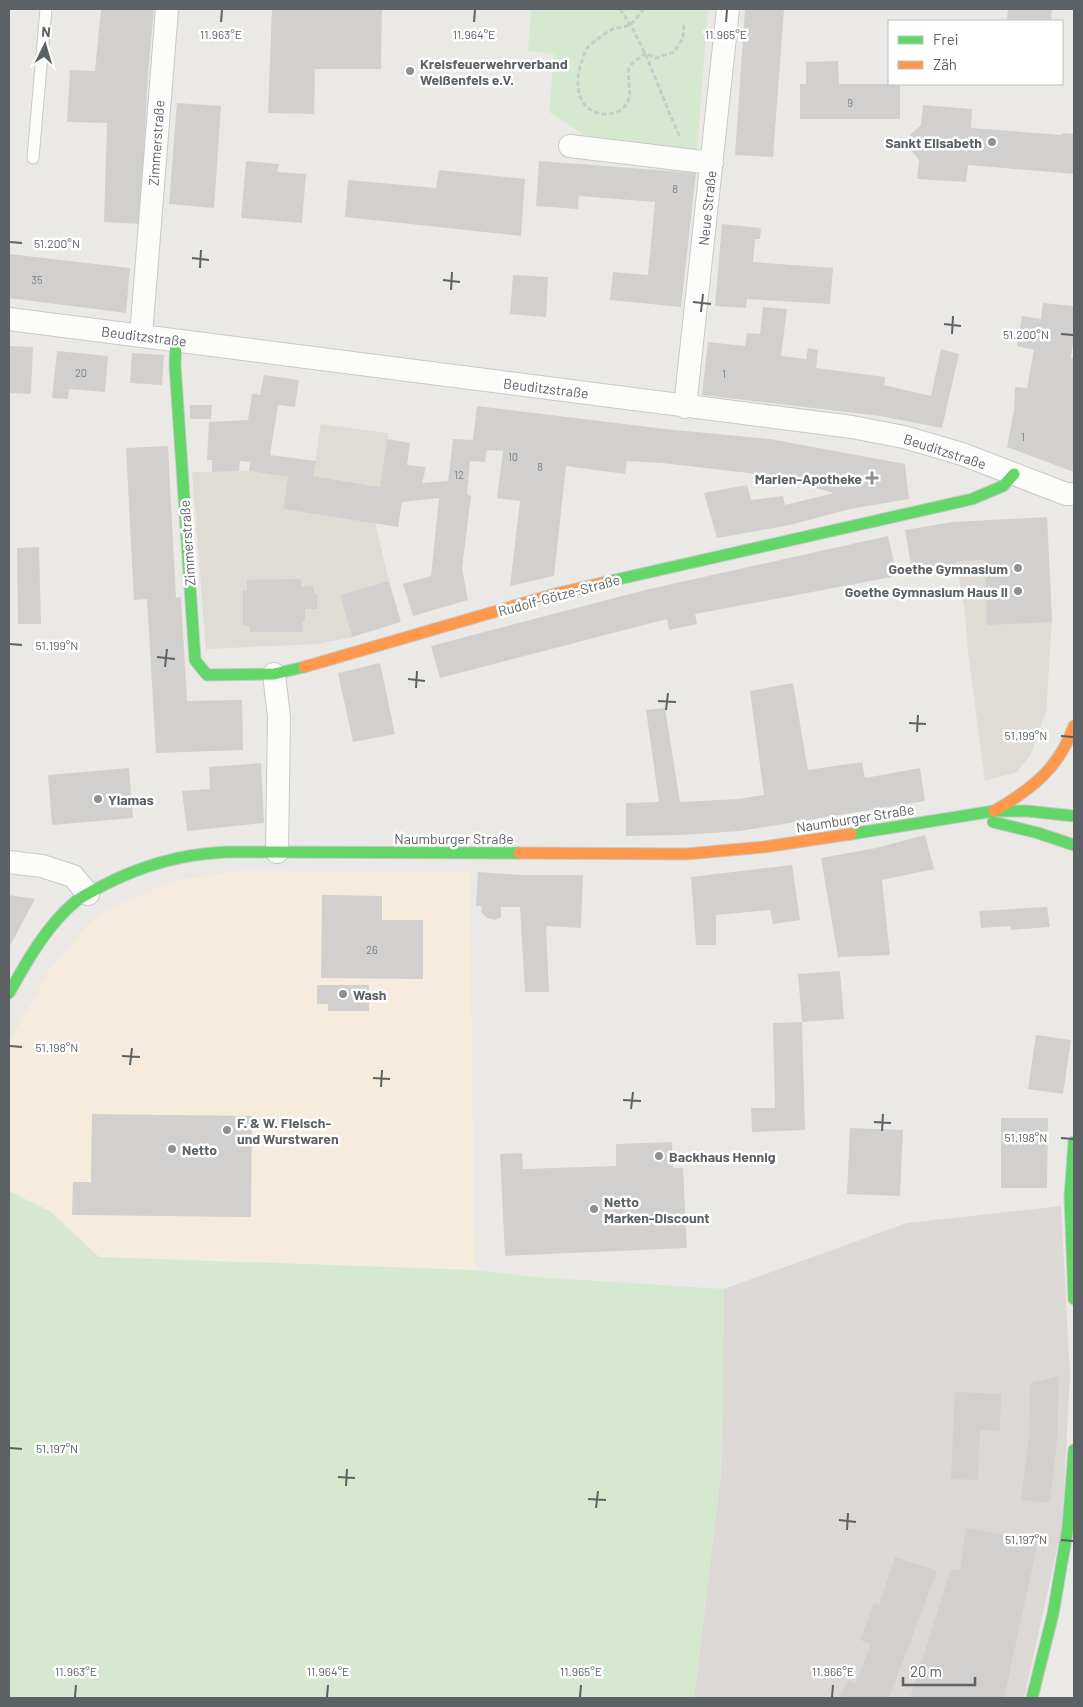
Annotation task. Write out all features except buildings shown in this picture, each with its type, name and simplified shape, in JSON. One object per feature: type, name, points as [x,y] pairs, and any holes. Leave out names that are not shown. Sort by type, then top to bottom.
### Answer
[{"type":"main road","name":"Zimmerstraße","points":[[176,340],[175,365],[195,660],[206,675],[274,674]]},
{"type":"main road","name":"Rudolf-Götze-Straße","points":[[274,674],[288,672],[559,593],[972,498],[1003,486],[1014,474]]},
{"type":"main road","points":[[994,811],[1019,798],[1048,772],[1061,757],[1074,726]]},
{"type":"main road","name":"Naumburger Straße","points":[[9,993],[30,957],[52,927],[74,903],[88,894],[152,863],[175,856],[203,852],[686,854],[723,852],[790,844],[994,811]]},
{"type":"main road","points":[[994,811],[1027,811],[1074,816]]},
{"type":"main road","points":[[954,816],[1010,825],[1074,845]]},
{"type":"main road","points":[[1074,1142],[1070,1197],[1074,1299]]},
{"type":"main road","points":[[1032,1698],[1053,1614],[1068,1527],[1074,1450]]},
{"type":"street","name":"Zimmerstraße","points":[[141,336],[167,9]]},
{"type":"street","name":"Neue Straße","points":[[685,407],[728,9]]},
{"type":"street","points":[[570,146],[712,164]]},
{"type":"street","name":"Beuditzstraße","points":[[9,320],[852,427],[904,437],[962,454],[1066,494],[1074,494]]},
{"type":"street","points":[[274,674],[279,717],[277,852]]},
{"type":"street","points":[[9,862],[42,866],[73,876],[88,894]]},
{"type":"lane","points":[[32,158],[46,9]]},
{"type":"path","points":[[620,9],[631,24],[645,53],[682,141]]},
{"type":"path","points":[[644,9],[631,24],[612,30],[587,48],[577,73],[577,90],[584,104],[592,111],[603,114],[615,113],[624,108],[631,88],[630,68],[645,53]]},
{"type":"path","points":[[645,53],[656,58],[674,52],[683,38],[684,22]]},
{"type":"path","points":[[909,574],[919,575],[923,571]]},
{"type":"shaded area","points":[[321,424],[388,433],[380,487],[313,476]]},
{"type":"shaded area","points":[[249,471],[288,477],[283,509],[375,523],[389,581],[340,595],[352,637],[318,644],[206,649],[192,472]]},
{"type":"shaded area","points":[[1047,517],[1052,622],[1046,712],[1031,754],[1017,772],[985,781],[968,652],[965,613],[956,561]]},
{"type":"shaded area","points":[[237,871],[469,872],[475,1270],[99,1257],[51,1212],[9,1194],[9,1044],[50,969],[83,931],[104,911],[173,881]]},
{"type":"shaded area","points":[[1061,1206],[1070,1375],[1062,1527],[1024,1698],[694,1698],[721,1473],[724,1289],[907,1223]]},
{"type":"green space","points":[[531,9],[708,9],[697,151],[587,137],[549,112],[554,54],[528,51]]},
{"type":"green space","points":[[9,1191],[51,1212],[99,1257],[475,1270],[535,1277],[724,1289],[721,1473],[694,1698],[9,1698]]},
{"type":"traffic: fast","points":[[176,340],[175,365],[195,660],[207,675],[274,674],[304,667]]},
{"type":"traffic: fast","points":[[606,582],[972,499],[1003,486],[1014,474]]},
{"type":"traffic: fast","points":[[851,834],[994,811],[1027,811],[1074,816]]},
{"type":"traffic: fast","points":[[993,822],[1038,833],[1074,845]]},
{"type":"traffic: fast","points":[[9,993],[30,956],[47,932],[76,901],[132,872],[162,862],[193,855],[226,852],[519,853]]},
{"type":"traffic: fast","points":[[1074,1142],[1070,1197],[1074,1299]]},
{"type":"traffic: fast","points":[[1032,1698],[1053,1614],[1068,1527],[1074,1450]]},
{"type":"traffic: slow","points":[[304,667],[559,593],[606,582]]},
{"type":"traffic: slow","points":[[994,811],[1032,786],[1043,776],[1061,754],[1074,726]]},
{"type":"traffic: slow","points":[[519,853],[686,854],[764,847],[851,834]]},
{"type":"place","name":"Kreisfeuerwehrverband Weißenfels e.V.","points":[[410,71]]},
{"type":"place","name":"Sankt Elisabeth","points":[[992,142]]},
{"type":"place","name":"Marien-Apotheke","points":[[872,478]]},
{"type":"place","name":"Goethe Gymnasium","points":[[1018,568]]},
{"type":"place","name":"Goethe Gymnasium Haus II","points":[[1018,591]]},
{"type":"place","name":"Yiamas","points":[[98,799]]},
{"type":"place","name":"Wash","points":[[343,994]]},
{"type":"place","name":"F. & W. Fleisch- und Wurstwaren","points":[[227,1130]]},
{"type":"place","name":"Netto","points":[[172,1149]]},
{"type":"place","name":"Backhaus Hennig","points":[[659,1156]]},
{"type":"place","name":"Netto Marken-Discount","points":[[594,1209]]}]
